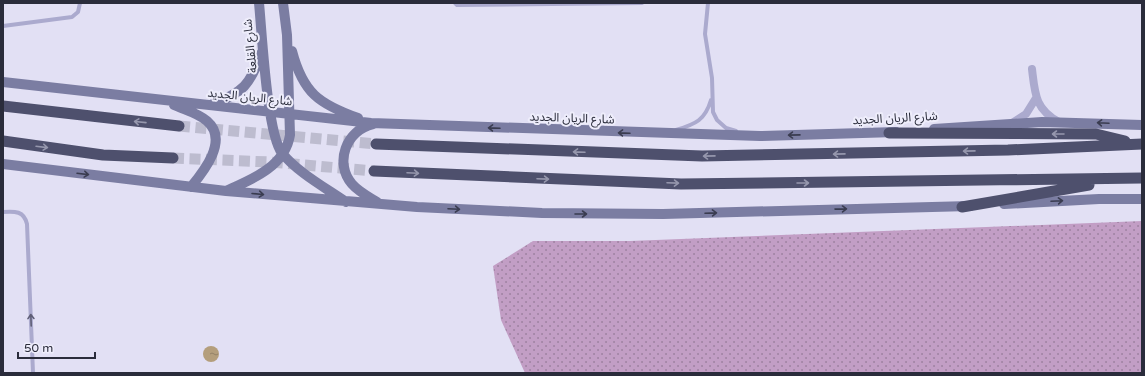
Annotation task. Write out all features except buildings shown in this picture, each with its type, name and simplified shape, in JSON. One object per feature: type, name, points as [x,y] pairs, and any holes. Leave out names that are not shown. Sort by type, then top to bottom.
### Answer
[{"type":"highway","points":[[3,106],[179,126]]},
{"type":"highway","points":[[889,133],[1096,134],[1140,144]]},
{"type":"highway","points":[[3,141],[103,154],[173,158]]},
{"type":"highway","points":[[376,144],[702,156],[1008,150],[1140,144]]},
{"type":"highway","points":[[374,172],[681,184],[1138,179]]},
{"type":"highway","points":[[962,207],[1138,179]]},
{"type":"main road","name":"شارع القلعة","points":[[259,3],[270,112],[277,146],[283,155],[301,170],[346,202]]},
{"type":"main road","points":[[226,191],[264,172],[283,155],[290,135],[287,35],[283,3]]},
{"type":"main road","points":[[287,35],[296,66],[306,86],[321,101],[338,111],[375,123]]},
{"type":"main road","points":[[210,106],[227,99],[248,84],[254,75],[263,50]]},
{"type":"main road","name":"شارع الريان الجديد","points":[[3,82],[375,123],[663,134],[746,135],[889,133],[1012,123],[1059,122],[1142,125]]},
{"type":"main road","points":[[160,100],[198,115],[208,122],[214,130],[215,144],[210,160],[206,169],[191,187]]},
{"type":"main road","points":[[375,123],[367,125],[357,131],[349,140],[344,151],[343,163],[346,174],[352,184],[378,203]]},
{"type":"main road","points":[[3,164],[226,191],[346,202],[542,213],[663,214],[962,207],[1098,198],[1142,199]]},
{"type":"street","points":[[1032,69],[1036,98],[1043,112],[1059,122]]},
{"type":"street","points":[[1012,123],[1026,114],[1036,98]]},
{"type":"lane","points":[[3,26],[72,17],[78,12],[80,3]]},
{"type":"lane","points":[[455,3],[457,5],[642,3]]},
{"type":"lane","points":[[708,3],[705,34],[712,78],[713,112],[717,120],[726,128],[746,135]]},
{"type":"lane","points":[[663,134],[699,121],[707,112],[712,98]]},
{"type":"lane","points":[[3,212],[14,211],[21,213],[27,224],[33,373]]},
{"type":"shaded area","points":[[1142,221],[1142,373],[525,373],[501,320],[493,266],[533,241],[630,241]]},
{"type":"water","points":[[211,346],[217,348],[219,354],[217,360],[211,362],[205,360],[203,354],[205,348]]},
{"type":"tunnel","points":[[179,126],[376,144]]},
{"type":"tunnel","points":[[173,158],[270,162],[374,171]]}]
